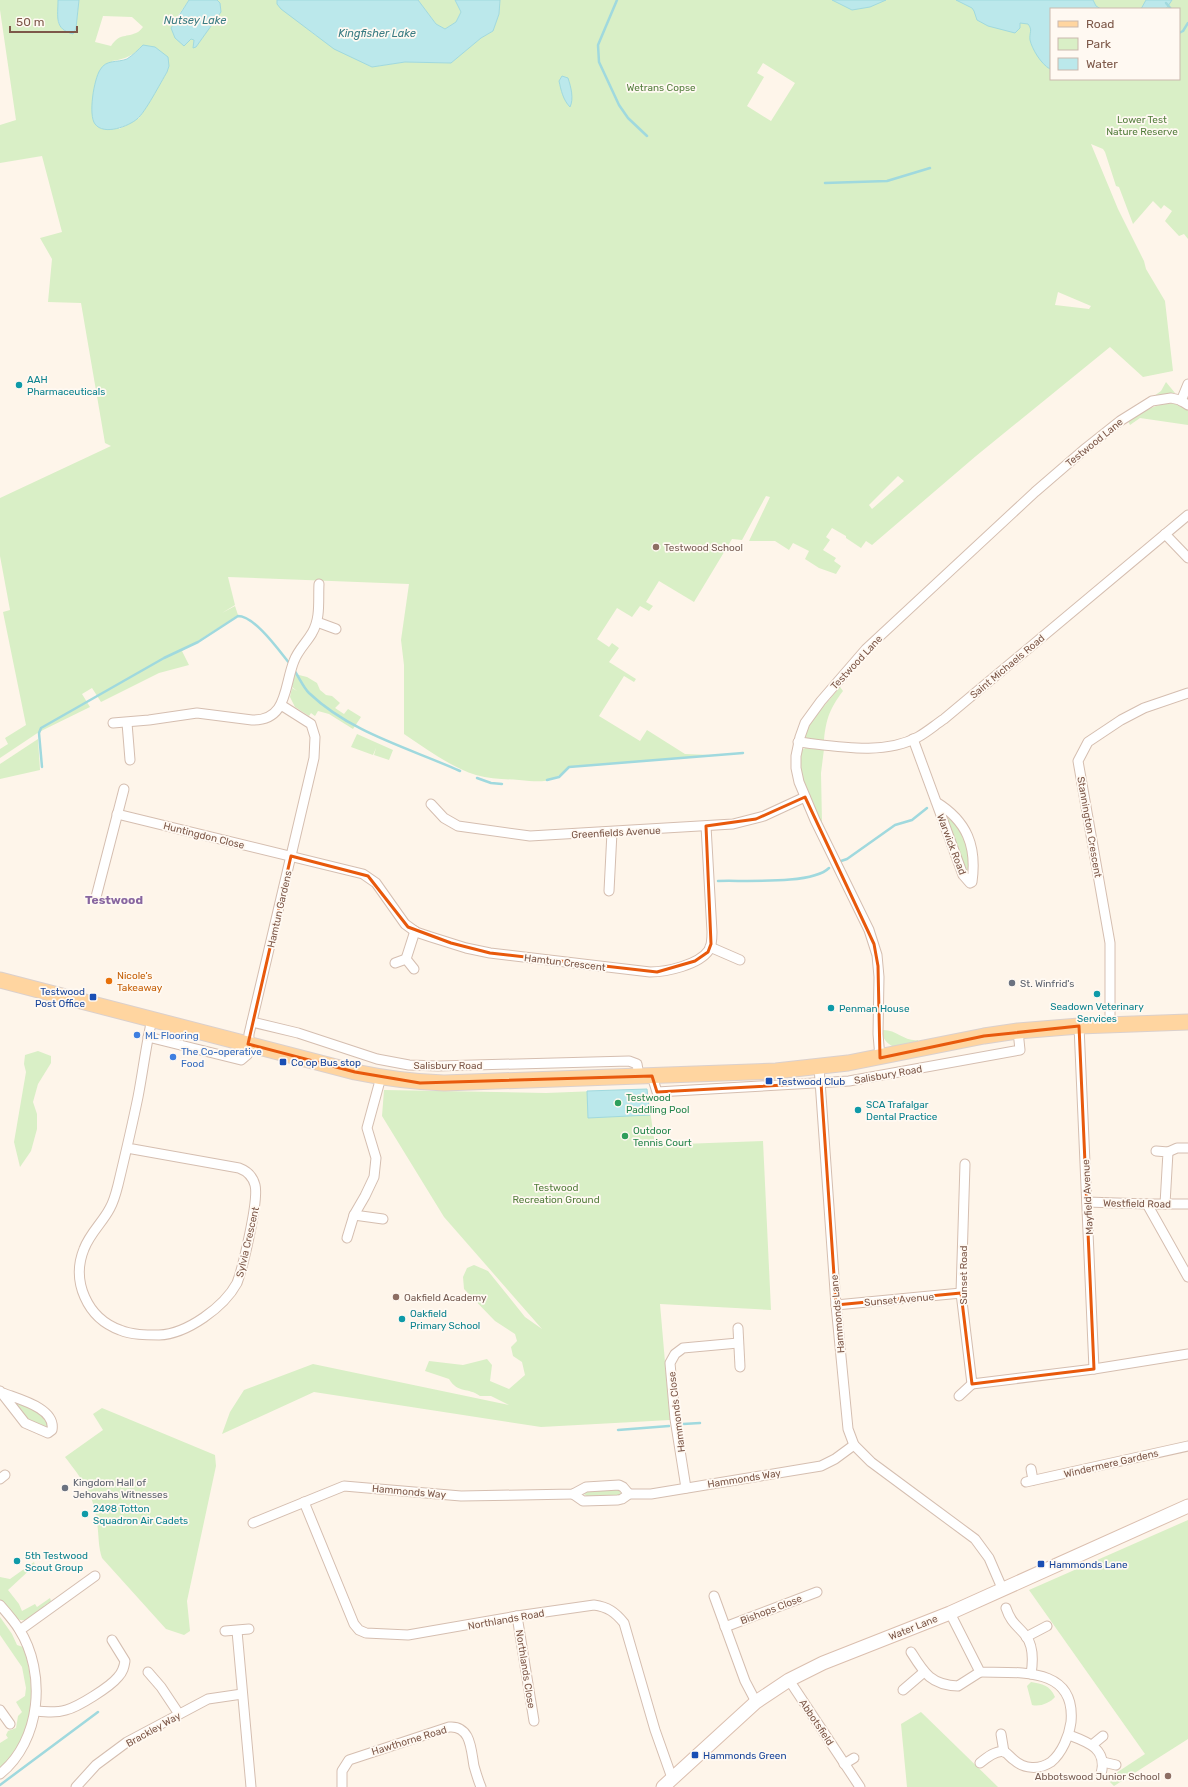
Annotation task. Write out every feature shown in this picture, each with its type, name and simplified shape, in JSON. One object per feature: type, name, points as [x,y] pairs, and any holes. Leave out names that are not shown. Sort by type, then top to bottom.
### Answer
[{"type":"main road","name":"Salisbury Road","points":[[0,980],[381,1078],[444,1083],[776,1071],[819,1067],[880,1058],[984,1036],[1018,1031],[1079,1026],[1188,1022]]},
{"type":"street","points":[[1185,403],[1188,384]]},
{"type":"street","name":"Testwood Lane","points":[[880,1058],[878,1034],[878,966],[874,944],[862,915],[799,782],[796,768],[798,742],[802,730],[812,711],[866,649],[1038,489],[1098,438],[1143,405],[1165,398],[1185,403]]},
{"type":"street","name":"Saint Michaels Road","points":[[798,742],[873,748],[913,740],[949,715],[1188,515]]},
{"type":"street","points":[[1165,534],[1188,558]]},
{"type":"street","points":[[113,723],[127,723],[196,713],[259,720],[270,717],[281,705],[294,660],[313,632],[317,622],[319,584]]},
{"type":"street","points":[[317,622],[336,629]]},
{"type":"street","name":"Stannington Crescent","points":[[1110,1025],[1110,943],[1078,761],[1088,742],[1121,720],[1144,708],[1188,693]]},
{"type":"street","name":"Hamtun Gardens","points":[[248,1044],[311,775],[315,747],[313,727],[307,721],[281,705]]},
{"type":"street","points":[[127,723],[130,760]]},
{"type":"street","name":"Warwick Road","points":[[913,740],[936,802],[964,875],[970,883],[972,882],[973,874],[973,849],[965,829],[951,811],[936,802]]},
{"type":"street","points":[[96,897],[124,789]]},
{"type":"street","name":"Greenfields Avenue","points":[[431,804],[439,814],[450,822],[470,829],[530,836],[733,824],[756,819],[805,797]]},
{"type":"street","name":"Huntingdon Close","points":[[117,814],[291,856]]},
{"type":"street","points":[[706,826],[712,932],[710,947],[740,960]]},
{"type":"street","points":[[609,891],[612,832]]},
{"type":"street","name":"Hamtun Crescent","points":[[291,856],[368,876],[380,888],[401,920],[408,927],[415,931],[458,946],[490,953],[644,972],[656,972],[681,967],[703,956],[710,947]]},
{"type":"street","points":[[406,959],[415,931]]},
{"type":"street","points":[[395,963],[406,959]]},
{"type":"street","points":[[406,959],[414,969]]},
{"type":"street","name":"Sylvia Crescent","points":[[127,1148],[239,1168],[251,1176],[256,1185],[256,1202],[237,1283],[230,1294],[219,1305],[178,1332],[151,1335],[118,1330],[97,1315],[88,1304],[83,1293],[80,1278],[80,1258],[88,1240],[113,1202],[127,1148],[152,1019]]},
{"type":"street","name":"Salisbury Road","points":[[252,1022],[298,1033],[362,1055],[392,1063],[438,1066],[629,1061],[637,1064],[657,1092],[849,1081],[1020,1050],[1018,1031]]},
{"type":"street","name":"Mayfield Avenue","points":[[1079,1026],[1094,1368]]},
{"type":"street","points":[[148,1037],[241,1060],[248,1054],[248,1044]]},
{"type":"street","name":"Hammonds Lane","points":[[819,1067],[836,1305],[848,1429],[854,1445],[886,1474],[954,1521],[975,1538],[989,1558],[1002,1588]]},
{"type":"street","points":[[346,1238],[354,1215],[366,1196],[374,1177],[376,1158],[367,1128],[374,1108],[381,1078]]},
{"type":"street","points":[[1156,1151],[1168,1152],[1177,1148],[1188,1148]]},
{"type":"street","points":[[1165,1204],[1168,1152]]},
{"type":"street","name":"Sunset Road","points":[[965,1164],[962,1293],[972,1384]]},
{"type":"street","name":"Westfield Road","points":[[1087,1202],[1188,1204]]},
{"type":"street","points":[[1147,1204],[1188,1277]]},
{"type":"street","points":[[354,1215],[383,1219]]},
{"type":"street","name":"Sunset Avenue","points":[[836,1305],[962,1293]]},
{"type":"street","points":[[738,1328],[740,1367]]},
{"type":"street","name":"Hammonds Close","points":[[686,1488],[675,1419],[670,1363],[675,1354],[683,1348],[738,1343]]},
{"type":"street","points":[[959,1396],[972,1384],[1188,1354]]},
{"type":"street","points":[[1,1392],[38,1407],[44,1411],[51,1422],[52,1430],[48,1433],[25,1423],[1,1392]]},
{"type":"street","name":"Hammonds Way","points":[[573,1494],[583,1501],[622,1499],[629,1494],[651,1494],[821,1466],[835,1459],[854,1445]]},
{"type":"street","name":"Windermere Gardens","points":[[1031,1469],[1030,1481],[1188,1446]]},
{"type":"street","name":"Hammonds Way","points":[[253,1523],[336,1489],[351,1486],[461,1496],[573,1494],[586,1487],[619,1485],[629,1494]]},
{"type":"street","name":"Northlands Road","points":[[304,1502],[354,1624],[359,1630],[366,1633],[408,1635],[517,1616],[594,1605],[604,1606],[618,1615],[624,1623],[655,1730],[667,1783]]},
{"type":"street","name":"Water Lane","points":[[667,1783],[756,1702],[789,1680],[824,1663],[950,1613],[1002,1588],[1188,1506]]},
{"type":"street","points":[[20,1630],[95,1576]]},
{"type":"street","name":"Bishops Close","points":[[725,1627],[817,1592]]},
{"type":"street","points":[[714,1596],[745,1681],[756,1702]]},
{"type":"street","points":[[0,1605],[20,1630],[33,1665],[36,1687],[36,1711],[22,1746],[15,1759],[0,1774]]},
{"type":"street","points":[[1006,1608],[1009,1619],[1026,1637],[1033,1655],[1031,1674]]},
{"type":"street","points":[[950,1613],[980,1672]]},
{"type":"street","name":"Northlands Close","points":[[517,1616],[534,1721]]},
{"type":"street","points":[[1026,1637],[1047,1626]]},
{"type":"street","points":[[225,1632],[249,1629]]},
{"type":"street","points":[[237,1631],[250,1787]]},
{"type":"street","points":[[36,1711],[51,1712],[67,1710],[84,1702],[117,1679],[123,1671],[125,1661],[112,1640]]},
{"type":"street","points":[[911,1652],[924,1672],[941,1683],[958,1686],[980,1672],[1031,1674],[1050,1679],[1066,1691],[1071,1708],[1069,1735],[1051,1762],[1037,1768],[1020,1765],[1004,1752],[1001,1734]]},
{"type":"street","points":[[148,1672],[179,1714]]},
{"type":"street","points":[[903,1690],[924,1672]]},
{"type":"street","name":"Abbotsfield","points":[[789,1680],[860,1787]]},
{"type":"street","name":"Brackley Way","points":[[76,1787],[107,1755],[179,1714],[208,1699],[242,1694]]},
{"type":"street","points":[[0,1710],[10,1724]]},
{"type":"street","name":"Hawthorne Road","points":[[342,1787],[342,1771],[349,1760],[455,1727],[465,1733],[469,1741],[474,1768],[481,1787]]},
{"type":"street","points":[[1069,1735],[1092,1745],[1097,1750],[1103,1762],[1101,1774]]},
{"type":"street","points":[[1092,1745],[1103,1736]]},
{"type":"street","points":[[980,1762],[992,1755],[1004,1752]]},
{"type":"street","points":[[844,1764],[854,1758]]},
{"type":"street","points":[[1103,1762],[1116,1765]]},
{"type":"highlighted area","points":[[805,797],[874,944],[878,966],[880,1058],[984,1036],[1079,1026],[1094,1369],[972,1384],[961,1293],[836,1305],[821,1083],[657,1092],[652,1076],[420,1083],[355,1072],[248,1044],[291,856],[368,876],[408,927],[451,943],[490,953],[657,972],[695,961],[708,952],[711,944],[706,826],[756,819]]},
{"type":"green space","points":[[0,0],[58,0],[58,23],[76,28],[79,0],[189,0],[177,17],[184,46],[191,39],[194,40],[193,48],[196,47],[221,12],[220,3],[217,0],[277,0],[277,4],[315,35],[372,67],[405,62],[451,63],[481,38],[493,31],[499,14],[500,0],[1188,0],[1188,239],[1184,234],[1179,236],[1165,221],[1172,211],[1164,205],[1161,209],[1153,201],[1133,224],[1119,187],[1116,186],[1105,152],[1103,149],[1091,144],[1118,209],[1144,261],[1146,269],[1165,301],[1173,371],[1143,377],[1110,347],[976,456],[872,545],[866,541],[861,548],[846,538],[846,536],[832,528],[826,537],[830,540],[823,550],[836,558],[834,561],[841,566],[836,574],[819,568],[805,559],[809,551],[793,543],[789,550],[775,541],[749,541],[770,497],[766,496],[742,540],[732,539],[694,602],[659,581],[646,602],[653,606],[649,611],[640,606],[632,617],[617,608],[597,639],[609,647],[612,643],[619,648],[609,662],[636,679],[634,682],[624,676],[599,716],[640,741],[647,730],[685,754],[711,755],[569,767],[563,773],[546,781],[492,778],[466,772],[439,757],[404,734],[404,665],[401,640],[409,584],[228,577],[235,605],[222,613],[235,606],[238,615],[182,651],[189,665],[159,673],[101,702],[92,688],[82,694],[90,707],[39,732],[0,758],[0,749],[8,744],[5,738],[26,725],[3,612],[10,610],[0,556],[0,498],[111,446],[105,443],[81,303],[48,302],[52,259],[40,238],[62,232],[42,156],[0,163],[0,125],[16,120],[0,10]],"holes":[[[103,16],[132,17],[143,27],[137,33],[120,37],[111,46],[95,42]],[[143,45],[169,66],[167,72],[139,118],[119,129],[112,61],[126,58]],[[763,63],[795,83],[771,121],[747,106],[764,77],[757,73]],[[1058,292],[1091,306],[1089,309],[1055,305]],[[898,476],[904,481],[872,509],[869,505]]]},
{"type":"green space","points":[[418,0],[455,0],[461,12],[456,22],[445,29],[436,24]]},
{"type":"green space","points":[[1166,382],[1175,393],[1154,396],[1161,391]]},
{"type":"green space","points":[[1173,403],[1188,410],[1188,425],[1140,418],[1130,425],[1128,421],[1149,409],[1160,405]]},
{"type":"green space","points":[[295,674],[307,677],[317,683],[320,690],[326,695],[332,696],[340,703],[335,708],[344,714],[348,709],[361,717],[353,729],[329,714],[318,711],[315,716],[311,713],[309,716],[295,707],[290,697],[292,688],[297,691],[292,687]]},
{"type":"green space","points":[[840,687],[843,691],[829,714],[824,740],[806,739],[805,736],[810,724]]},
{"type":"green space","points":[[357,734],[393,750],[389,760],[374,755],[376,748],[373,755],[351,747]]},
{"type":"green space","points":[[38,739],[40,770],[0,779],[0,764]]},
{"type":"green space","points":[[807,747],[824,749],[821,773],[822,823],[809,797],[801,770],[802,750]]},
{"type":"green space","points":[[945,812],[951,815],[970,847],[970,872],[968,873],[944,815]]},
{"type":"green space","points":[[882,1030],[892,1031],[909,1039],[918,1040],[918,1044],[896,1048],[886,1041]]},
{"type":"green space","points":[[38,1051],[51,1056],[51,1063],[38,1084],[33,1102],[37,1114],[37,1129],[31,1151],[20,1167],[14,1142],[26,1072],[24,1064],[25,1055]]},
{"type":"green space","name":"Testwood Recreation Ground","points":[[647,1089],[655,1145],[763,1141],[771,1310],[660,1304],[670,1420],[541,1427],[314,1392],[222,1434],[230,1412],[244,1390],[313,1364],[509,1405],[491,1396],[480,1396],[476,1393],[460,1389],[452,1384],[449,1379],[425,1371],[429,1361],[463,1365],[487,1359],[492,1365],[490,1381],[509,1389],[525,1375],[522,1362],[513,1356],[511,1347],[517,1341],[515,1334],[495,1321],[464,1289],[463,1277],[467,1268],[474,1265],[488,1271],[525,1317],[542,1329],[444,1217],[382,1116],[384,1090],[546,1093]]},
{"type":"green space","points":[[13,1401],[40,1412],[50,1427],[47,1428],[27,1419]]},
{"type":"green space","points":[[102,1408],[215,1455],[216,1466],[187,1601],[190,1631],[184,1635],[166,1629],[102,1558],[93,1503],[82,1480],[65,1457],[103,1430],[93,1414]]},
{"type":"green space","points":[[619,1490],[621,1493],[620,1496],[588,1497],[584,1494],[588,1491]]},
{"type":"green space","points":[[1188,1520],[1188,1739],[1114,1786],[1107,1779],[1145,1754],[1029,1590]]},
{"type":"green space","points":[[34,1562],[35,1565],[8,1590],[19,1604],[22,1611],[35,1604],[37,1607],[50,1598],[51,1601],[44,1606],[44,1610],[36,1615],[29,1619],[20,1620],[11,1614],[0,1601],[0,1577],[10,1579]]},
{"type":"green space","points":[[0,1617],[12,1634],[17,1645],[23,1647],[30,1673],[31,1701],[26,1727],[21,1740],[9,1761],[0,1767],[0,1743],[8,1738],[6,1735],[8,1731],[16,1728],[18,1716],[22,1712],[16,1702],[25,1696],[26,1688],[22,1667],[0,1635]]},
{"type":"green space","points":[[1031,1682],[1042,1684],[1051,1690],[1055,1697],[1045,1704],[1032,1705],[1027,1686]]},
{"type":"green space","points":[[921,1712],[998,1787],[907,1787],[901,1724]]},
{"type":"water","points":[[58,0],[79,0],[76,28],[73,34],[63,29],[58,22]]},
{"type":"water","name":"Nutsey Lake","points":[[189,0],[217,0],[220,3],[221,12],[196,47],[193,48],[194,40],[191,39],[184,46],[175,38],[171,28]]},
{"type":"water","name":"Kingfisher Lake","points":[[277,0],[418,0],[436,24],[445,29],[456,22],[461,12],[455,0],[500,0],[499,14],[493,31],[481,38],[451,63],[405,62],[372,67],[334,49],[281,9],[277,4]]},
{"type":"water","points":[[832,0],[886,0],[870,7],[852,10]]},
{"type":"water","points":[[956,0],[1093,0],[1096,6],[1099,8],[1050,8],[1050,69],[1040,60],[1033,48],[1030,40],[1031,30],[1028,24],[1020,23],[1020,28],[1015,33],[988,26],[977,20],[972,8]]},
{"type":"water","points":[[1146,0],[1172,0],[1167,8],[1142,8]]},
{"type":"water","points":[[143,45],[155,47],[168,57],[169,66],[167,72],[148,104],[137,119],[123,127],[116,129],[110,130],[99,128],[93,119],[92,105],[94,89],[100,70],[105,64],[127,59]]},
{"type":"water","points":[[562,76],[568,78],[570,85],[572,97],[570,107],[564,98],[559,81]]},
{"type":"water","name":"Testwood Paddling Pool","points":[[647,1089],[650,1115],[588,1118],[587,1091]]},
{"type":"waterway","points":[[617,0],[598,45],[599,62],[619,105],[628,118],[647,136]]},
{"type":"waterway","points":[[1166,3],[1170,8]]},
{"type":"waterway","points":[[1180,32],[1183,31],[1188,23]]},
{"type":"waterway","points":[[825,183],[887,181],[930,168]]},
{"type":"waterway","points":[[42,767],[39,733],[41,728],[164,658],[198,642],[238,616],[245,618],[259,628],[290,664]]},
{"type":"waterway","points":[[294,670],[309,693],[325,707],[343,719],[381,738],[460,771]]},
{"type":"waterway","points":[[547,780],[559,777],[569,767],[743,753]]},
{"type":"waterway","points":[[477,778],[491,783],[502,784]]},
{"type":"waterway","points":[[841,861],[847,859],[895,825],[912,820],[927,808]]},
{"type":"waterway","points":[[718,881],[793,879],[808,877],[829,868]]},
{"type":"waterway","points":[[683,1424],[700,1423]]},
{"type":"waterway","points":[[618,1430],[669,1426]]},
{"type":"waterway","points":[[0,1785],[98,1712]]},
{"type":"place","name":"AAH Pharmaceuticals","points":[[19,385]]},
{"type":"place","name":"Testwood School","points":[[656,547]]},
{"type":"place","name":"Nicole's Takeaway","points":[[109,981]]},
{"type":"place","name":"St. Winfrid's","points":[[1012,983]]},
{"type":"place","name":"Seadown Veterinary Services","points":[[1097,994]]},
{"type":"place","name":"Testwood Post Office","points":[[93,997]]},
{"type":"place","name":"Penman House","points":[[831,1008]]},
{"type":"place","name":"ML Flooring","points":[[137,1035]]},
{"type":"place","name":"The Co-operative Food","points":[[173,1057]]},
{"type":"place","name":"Co op Bus stop","points":[[283,1062]]},
{"type":"place","name":"Testwood Club","points":[[769,1081]]},
{"type":"place","name":"Testwood Paddling Pool","points":[[618,1103]]},
{"type":"place","name":"SCA Trafalgar Dental Practice","points":[[858,1110]]},
{"type":"place","name":"Outdoor Tennis Court","points":[[625,1136]]},
{"type":"place","name":"Oakfield Academy","points":[[396,1297]]},
{"type":"place","name":"Oakfield Primary School","points":[[402,1319]]},
{"type":"place","name":"Kingdom Hall of Jehovahs Witnesses","points":[[65,1488]]},
{"type":"place","name":"2498 Totton Squadron Air Cadets","points":[[85,1514]]},
{"type":"place","name":"5th Testwood Scout Group","points":[[17,1561]]},
{"type":"place","name":"Hammonds Lane","points":[[1041,1564]]},
{"type":"place","name":"Hammonds Green","points":[[695,1755]]},
{"type":"place","name":"Abbotswood Junior School","points":[[1168,1776]]},
{"type":"district","name":"Testwood","points":[[114,900]]},
{"type":"park label","name":"Wetrans Copse","points":[[661,87]]},
{"type":"park label","name":"Lower Test Nature Reserve","points":[[1142,124]]}]
